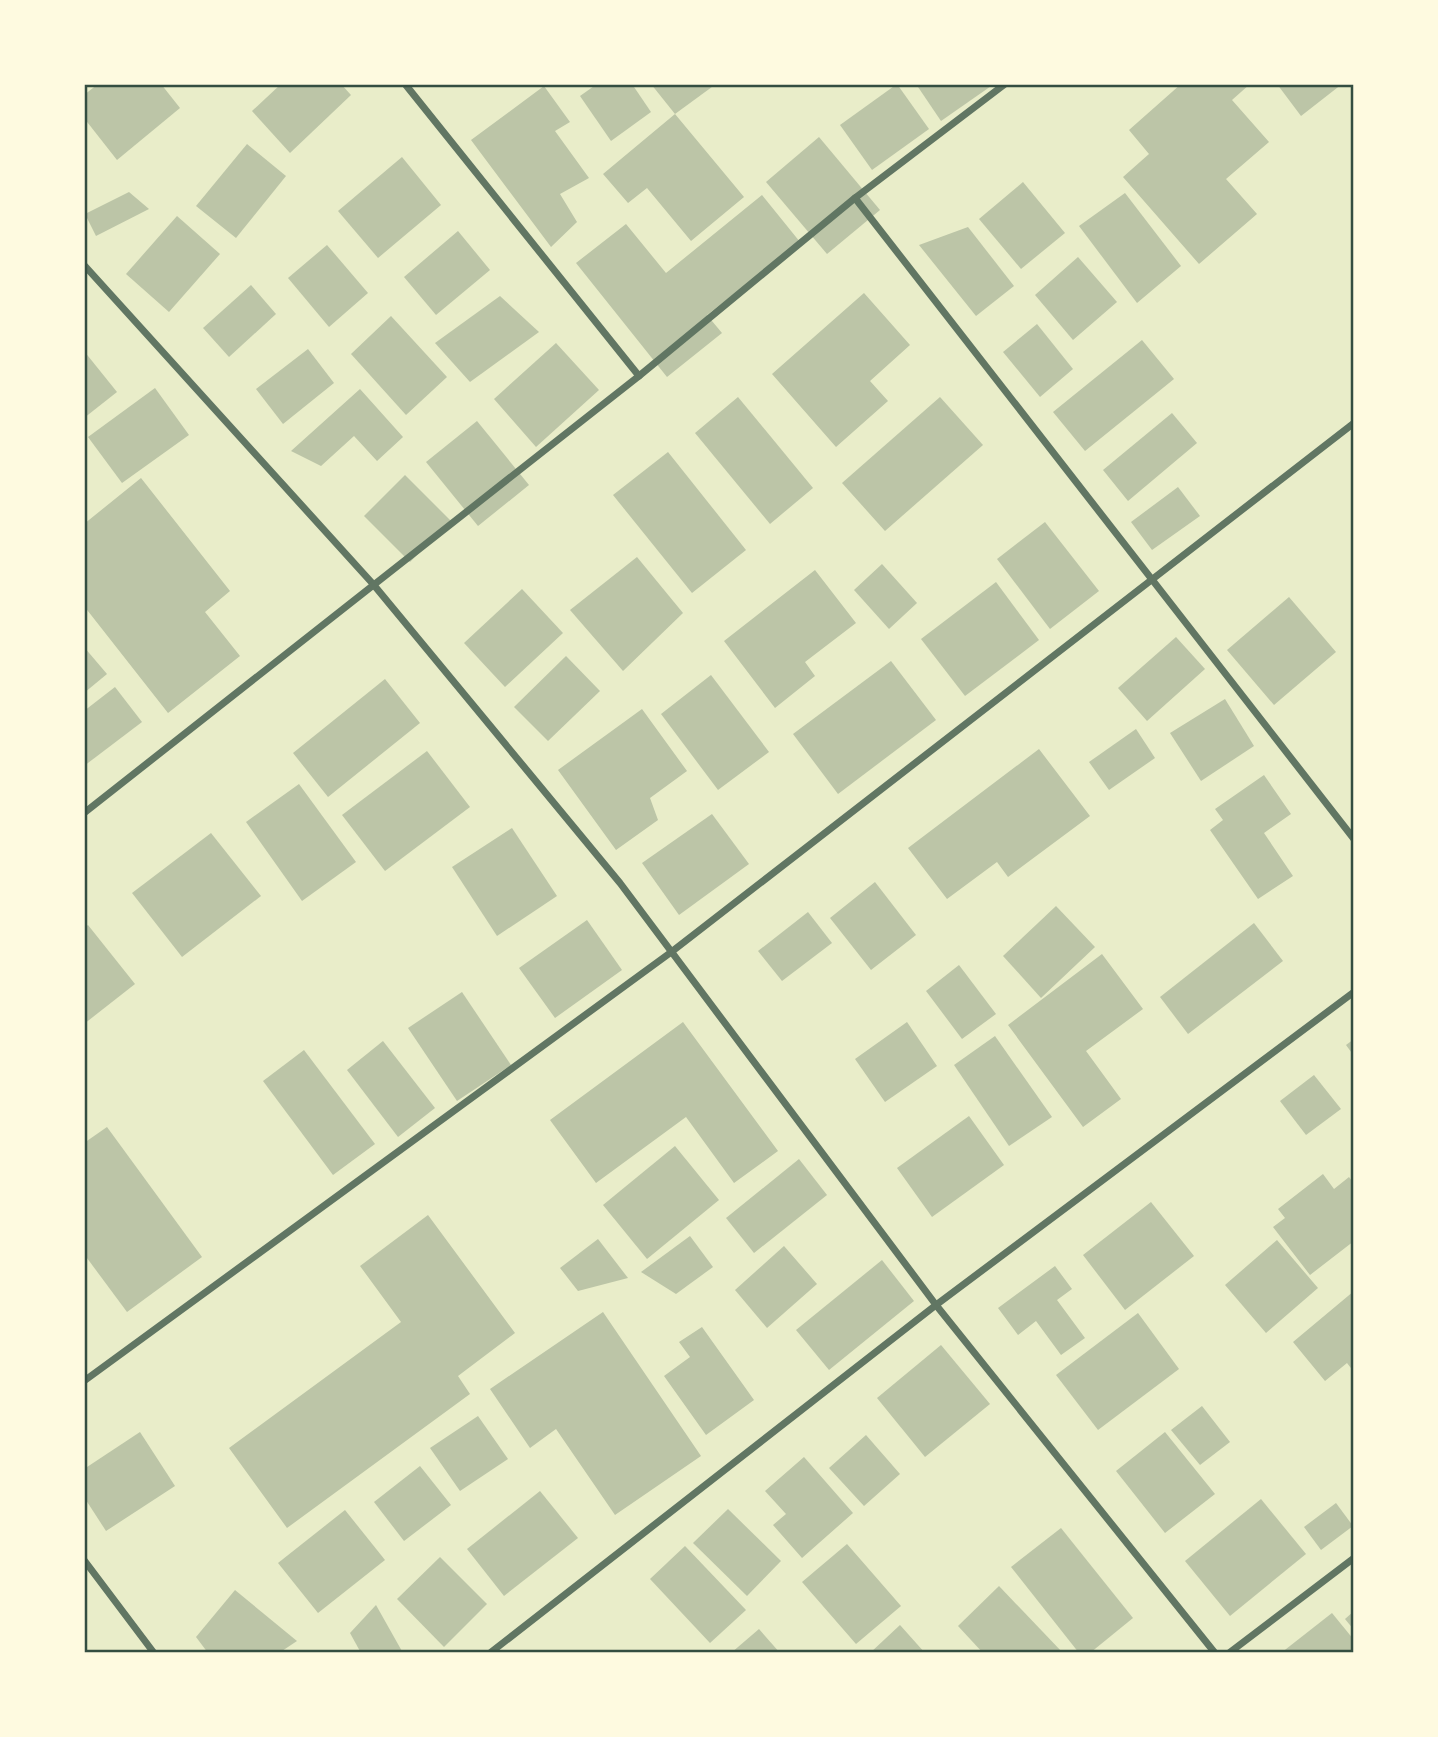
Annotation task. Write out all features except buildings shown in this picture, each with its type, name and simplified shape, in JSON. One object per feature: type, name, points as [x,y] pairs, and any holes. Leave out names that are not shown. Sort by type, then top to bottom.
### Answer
[{"type":"street","points":[[84,813],[639,376],[855,198],[1005,84]]},
{"type":"street","points":[[408,85],[639,376]]},
{"type":"street","points":[[855,198],[1354,839]]},
{"type":"street","points":[[84,265],[373,584],[620,883],[936,1305],[1215,1653]]},
{"type":"street","points":[[84,1381],[670,953],[1354,422]]},
{"type":"street","points":[[490,1653],[936,1305],[1354,992]]},
{"type":"street","points":[[1230,1653],[1354,1558]]},
{"type":"street","points":[[84,1560],[154,1653]]}]
